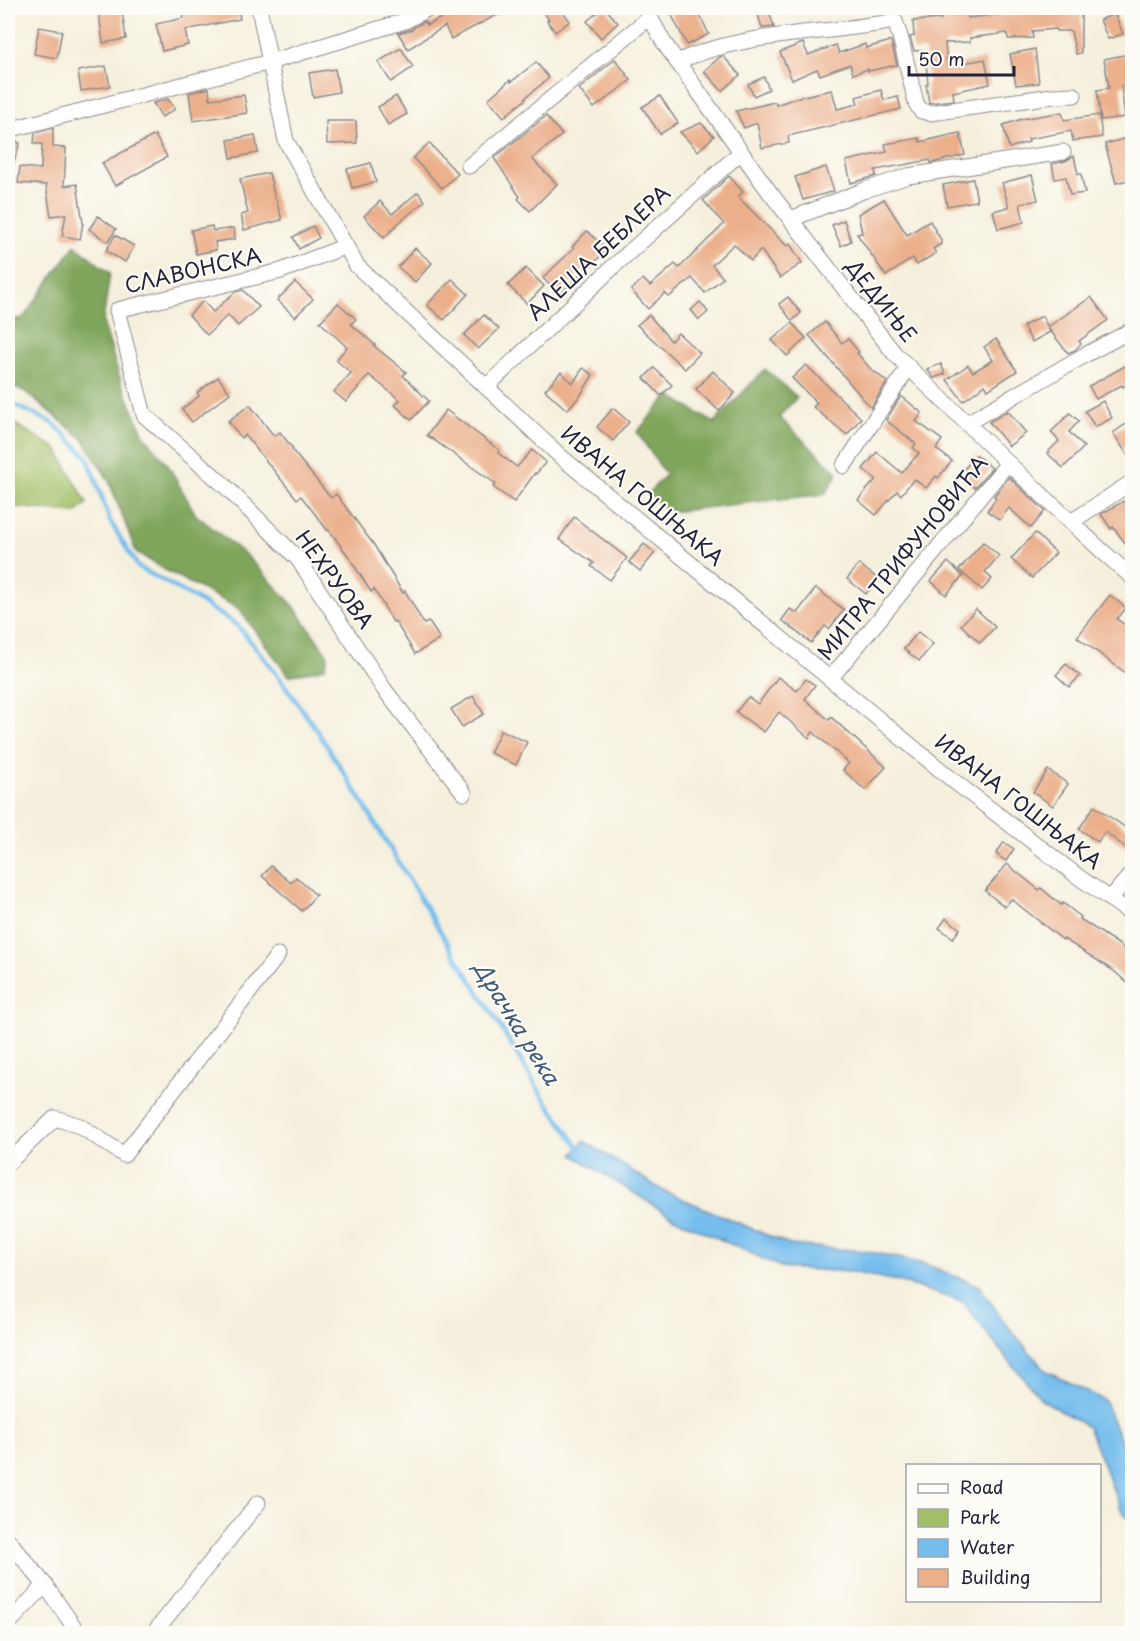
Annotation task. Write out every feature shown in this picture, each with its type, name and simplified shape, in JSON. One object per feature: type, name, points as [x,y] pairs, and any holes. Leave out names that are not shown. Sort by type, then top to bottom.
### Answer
[{"type":"street","name":"ИВАНА ГОШЊАКА","points":[[259,8],[286,141],[357,266],[560,456],[955,782],[1132,914]]},
{"type":"street","points":[[8,130],[270,62],[405,21],[429,8]]},
{"type":"street","points":[[469,166],[648,12]]},
{"type":"street","name":"ДЕДИЊЕ","points":[[648,12],[664,43],[741,152],[894,353],[1008,463],[1132,577]]},
{"type":"street","points":[[677,62],[739,41],[866,27],[896,14],[916,103],[921,111],[930,113],[1074,95]]},
{"type":"street","name":"АЛЕША БЕБЛЕРА","points":[[486,387],[615,265],[741,152]]},
{"type":"street","points":[[791,219],[908,176],[1063,152]]},
{"type":"street","name":"СЛАВОНСКА","points":[[144,415],[117,310],[280,272],[346,246]]},
{"type":"street","points":[[967,423],[1132,330]]},
{"type":"street","points":[[844,466],[908,368]]},
{"type":"street","name":"НЕХРУОВА","points":[[144,415],[224,485],[298,559],[384,689],[464,793]]},
{"type":"street","name":"МИТРА ТРИФУНОВИЋА","points":[[830,679],[1008,463]]},
{"type":"street","points":[[1071,522],[1132,482]]},
{"type":"street","points":[[1110,899],[1132,873]]},
{"type":"street","points":[[8,1164],[55,1118],[80,1126],[124,1155],[278,955]]},
{"type":"street","points":[[153,1634],[258,1503]]},
{"type":"street","points":[[8,1540],[45,1585],[79,1634]]},
{"type":"street","points":[[8,1624],[45,1585]]},
{"type":"green space","points":[[75,245],[110,273],[103,322],[121,382],[144,435],[168,465],[196,515],[247,556],[294,606],[328,656],[325,668],[289,676],[238,608],[136,552],[109,481],[84,440],[24,391],[8,384],[8,320],[23,318]]},
{"type":"green space","points":[[765,369],[797,397],[779,417],[838,473],[825,494],[670,512],[648,493],[666,475],[637,432],[669,395],[714,423]]},
{"type":"green space","points":[[8,420],[56,448],[87,503],[76,513],[8,506]]},
{"type":"water","points":[[584,1141],[662,1190],[790,1245],[866,1251],[925,1264],[979,1286],[1006,1324],[1045,1370],[1104,1400],[1132,1467],[1132,1521],[1123,1514],[1088,1427],[1041,1399],[963,1302],[898,1281],[850,1272],[783,1268],[674,1218],[573,1155]]},
{"type":"building","points":[[182,8],[238,8],[240,19],[185,30],[188,45],[162,51],[156,24],[184,18]]},
{"type":"building","points":[[461,8],[510,8],[451,39],[445,26],[408,49],[398,33],[410,30],[425,21],[427,25]]},
{"type":"building","points":[[541,8],[560,8],[570,21],[555,32]]},
{"type":"building","points":[[603,8],[618,23],[601,38],[587,21]]},
{"type":"building","points":[[668,8],[696,8],[709,34],[687,45]]},
{"type":"building","points":[[756,8],[768,8],[774,27],[762,28]]},
{"type":"building","points":[[1058,8],[1081,8],[1081,53],[1076,54],[1071,31],[1056,31],[1056,29],[1032,31],[1033,38],[1008,39],[1007,33],[970,38],[970,42],[945,43],[947,66],[985,59],[990,84],[953,92],[954,100],[929,103],[925,50],[914,51],[910,37],[914,36],[913,21],[941,19],[940,16],[968,14],[968,18]]},
{"type":"building","points":[[122,10],[126,39],[103,43],[99,13]]},
{"type":"building","points":[[1115,14],[1123,34],[1108,39],[1100,20]]},
{"type":"building","points":[[39,27],[62,31],[57,58],[34,54]]},
{"type":"building","points":[[891,41],[897,65],[868,71],[868,69],[853,74],[850,64],[820,75],[817,69],[792,80],[780,52],[803,43],[808,55],[836,45],[839,53],[865,44],[866,48]]},
{"type":"building","points":[[401,48],[413,67],[391,82],[378,62]]},
{"type":"building","points":[[1035,49],[1039,83],[1016,85],[1010,54]]},
{"type":"building","points":[[1129,54],[1132,84],[1121,86],[1125,117],[1101,120],[1097,90],[1109,88],[1104,59]]},
{"type":"building","points":[[723,56],[740,75],[722,91],[704,71]]},
{"type":"building","points":[[615,59],[631,80],[594,108],[579,89]]},
{"type":"building","points":[[536,62],[549,78],[504,117],[488,99]]},
{"type":"building","points":[[106,66],[110,86],[81,91],[78,71]]},
{"type":"building","points":[[335,69],[339,92],[313,97],[309,73]]},
{"type":"building","points":[[764,77],[769,89],[754,96],[748,84]]},
{"type":"building","points":[[209,88],[210,99],[244,95],[247,113],[193,121],[189,93]]},
{"type":"building","points":[[832,90],[837,109],[858,104],[856,97],[881,90],[884,100],[898,97],[901,109],[788,136],[789,143],[762,148],[757,123],[744,128],[736,111],[775,102],[776,105]]},
{"type":"building","points":[[396,96],[407,114],[388,125],[378,107]]},
{"type":"building","points":[[660,96],[678,123],[660,134],[642,107]]},
{"type":"building","points":[[168,99],[175,109],[162,117],[153,103]]},
{"type":"building","points":[[1062,112],[1064,120],[1099,115],[1102,137],[1073,141],[1071,131],[1028,139],[1029,142],[1009,148],[1003,125]]},
{"type":"building","points":[[546,116],[562,135],[532,159],[557,184],[530,211],[518,199],[520,197],[494,158]]},
{"type":"building","points":[[326,121],[356,121],[357,143],[327,144]]},
{"type":"building","points":[[701,123],[714,136],[698,151],[680,132]]},
{"type":"building","points":[[53,128],[53,147],[66,148],[64,186],[77,184],[83,223],[80,239],[62,236],[66,214],[51,216],[46,185],[18,183],[20,167],[41,169],[42,144],[34,144],[35,133]]},
{"type":"building","points":[[960,133],[965,155],[931,163],[930,160],[875,170],[876,176],[851,183],[846,161],[887,152],[885,144],[919,138],[920,142]]},
{"type":"building","points":[[155,135],[167,157],[115,186],[102,163]]},
{"type":"building","points":[[255,135],[258,153],[231,158],[228,140]]},
{"type":"building","points":[[1127,138],[1132,158],[1132,179],[1116,183],[1105,144]]},
{"type":"building","points":[[8,139],[20,143],[10,174],[8,173]]},
{"type":"building","points":[[429,143],[458,174],[442,188],[413,158]]},
{"type":"building","points":[[1074,156],[1085,193],[1070,195],[1066,177],[1055,179],[1052,164]]},
{"type":"building","points":[[371,163],[376,182],[352,188],[347,169]]},
{"type":"building","points":[[826,167],[834,191],[803,200],[795,177]]},
{"type":"building","points":[[269,173],[282,220],[244,230],[241,215],[248,213],[240,179]]},
{"type":"building","points":[[1032,175],[1038,200],[1020,204],[1024,222],[998,229],[993,211],[1009,207],[1002,183]]},
{"type":"building","points":[[729,176],[743,192],[738,197],[787,246],[790,244],[802,263],[780,278],[761,250],[751,261],[734,244],[712,265],[723,278],[705,293],[692,278],[669,297],[665,293],[648,309],[631,290],[643,279],[650,286],[675,264],[679,268],[724,224],[703,200]]},
{"type":"building","points":[[973,179],[977,201],[947,206],[943,185]]},
{"type":"building","points":[[418,192],[425,201],[384,238],[364,216],[380,201],[392,214]]},
{"type":"building","points":[[884,199],[907,235],[930,221],[941,240],[941,244],[933,249],[936,253],[917,265],[913,258],[886,276],[857,234],[862,233],[858,214]]},
{"type":"building","points":[[98,216],[116,229],[108,242],[89,229]]},
{"type":"building","points":[[844,220],[851,241],[841,246],[832,225]]},
{"type":"building","points":[[212,226],[213,231],[234,228],[235,239],[215,242],[216,250],[196,254],[191,230]]},
{"type":"building","points":[[313,226],[319,238],[299,249],[293,237]]},
{"type":"building","points":[[587,231],[607,249],[559,295],[543,278],[574,248],[572,247]]},
{"type":"building","points":[[115,235],[134,246],[125,262],[106,251]]},
{"type":"building","points":[[415,248],[432,263],[415,282],[398,267]]},
{"type":"building","points":[[526,268],[544,286],[527,304],[508,285]]},
{"type":"building","points":[[452,279],[468,294],[444,320],[427,305]]},
{"type":"building","points":[[295,282],[313,299],[295,317],[277,300]]},
{"type":"building","points":[[243,290],[259,307],[238,326],[228,315],[207,335],[189,315],[203,301],[213,312],[235,292]]},
{"type":"building","points":[[788,297],[801,313],[792,321],[779,304]]},
{"type":"building","points":[[1091,297],[1108,320],[1079,341],[1081,344],[1075,350],[1068,353],[1048,328],[1050,332],[1032,342],[1023,326],[1042,316],[1048,327]]},
{"type":"building","points":[[700,302],[708,312],[699,320],[691,310]]},
{"type":"building","points":[[338,303],[356,319],[351,324],[406,372],[403,376],[429,401],[411,420],[395,405],[400,400],[369,375],[346,402],[334,392],[351,373],[336,360],[347,347],[320,322]]},
{"type":"building","points":[[484,315],[499,329],[478,349],[464,335]]},
{"type":"building","points":[[649,315],[671,341],[678,333],[700,353],[685,369],[637,325]]},
{"type":"building","points":[[825,322],[842,343],[848,339],[874,373],[887,382],[871,408],[809,335]]},
{"type":"building","points":[[792,323],[806,338],[787,356],[772,340]]},
{"type":"building","points":[[996,339],[1017,371],[988,390],[985,385],[963,401],[947,380],[968,365],[973,372],[993,360],[984,347]]},
{"type":"building","points":[[1132,362],[1132,382],[1096,399],[1089,386]]},
{"type":"building","points":[[941,364],[945,374],[934,378],[927,369]]},
{"type":"building","points":[[806,365],[861,418],[847,435],[813,407],[817,403],[792,378]]},
{"type":"building","points":[[583,368],[593,375],[580,396],[567,410],[545,390],[561,372],[573,383]]},
{"type":"building","points":[[654,368],[672,385],[661,396],[644,378]]},
{"type":"building","points":[[713,371],[735,393],[719,411],[696,389]]},
{"type":"building","points":[[218,377],[230,393],[192,422],[182,409],[199,396],[197,393]]},
{"type":"building","points":[[901,396],[922,413],[916,421],[942,440],[936,449],[952,461],[926,488],[914,479],[901,495],[897,491],[876,515],[858,500],[876,479],[863,469],[877,452],[902,473],[919,453],[913,448],[916,444],[886,420]]},
{"type":"building","points":[[1103,401],[1112,418],[1095,427],[1085,411]]},
{"type":"building","points":[[250,405],[274,436],[280,432],[331,498],[336,494],[374,545],[424,624],[429,622],[440,639],[415,654],[374,589],[371,592],[329,530],[301,496],[297,499],[245,435],[241,438],[228,421]]},
{"type":"building","points":[[613,408],[629,422],[613,441],[597,427]]},
{"type":"building","points":[[446,410],[499,450],[498,453],[517,467],[532,450],[546,462],[514,502],[493,487],[496,484],[427,435]]},
{"type":"building","points":[[1008,411],[1026,433],[1009,446],[989,422]]},
{"type":"building","points":[[1070,413],[1079,421],[1069,432],[1084,447],[1063,468],[1047,453],[1059,441],[1051,432]]},
{"type":"building","points":[[1132,420],[1132,462],[1113,433]]},
{"type":"building","points":[[976,455],[992,468],[975,488],[959,475]]},
{"type":"building","points":[[1009,477],[1045,511],[1031,528],[1009,508],[1000,520],[987,511],[996,498],[994,496]]},
{"type":"building","points":[[1124,501],[1132,513],[1132,552],[1101,514]]},
{"type":"building","points":[[574,517],[627,558],[610,580],[591,566],[594,563],[559,539]]},
{"type":"building","points":[[1035,533],[1056,553],[1032,578],[1011,559]]},
{"type":"building","points":[[983,542],[999,556],[985,572],[992,579],[982,590],[959,570]]},
{"type":"building","points":[[644,544],[655,553],[640,571],[629,562]]},
{"type":"building","points":[[948,562],[963,576],[946,595],[931,581]]},
{"type":"building","points":[[859,564],[878,579],[866,594],[847,579]]},
{"type":"building","points":[[816,588],[844,610],[829,629],[825,626],[811,643],[782,620],[790,609],[797,613]]},
{"type":"building","points":[[1110,595],[1126,608],[1117,619],[1132,630],[1132,667],[1127,674],[1077,637]]},
{"type":"building","points":[[976,609],[995,627],[980,643],[961,625]]},
{"type":"building","points":[[918,632],[933,644],[919,661],[904,649]]},
{"type":"building","points":[[1066,664],[1080,676],[1069,687],[1056,675]]},
{"type":"building","points":[[778,677],[797,691],[806,679],[815,685],[805,699],[829,720],[831,717],[886,767],[865,790],[843,770],[849,763],[813,732],[809,738],[779,712],[764,732],[736,712],[748,697],[758,704]]},
{"type":"building","points":[[473,696],[484,714],[462,727],[451,709]]},
{"type":"building","points":[[501,730],[527,742],[516,765],[490,753]]},
{"type":"building","points":[[1048,770],[1068,784],[1053,806],[1033,792]]},
{"type":"building","points":[[1094,806],[1132,832],[1132,852],[1105,832],[1098,842],[1079,829]]},
{"type":"building","points":[[1004,842],[1014,849],[1006,861],[996,854]]},
{"type":"building","points":[[1007,864],[1039,890],[1041,888],[1061,905],[1063,903],[1081,917],[1080,919],[1132,953],[1132,987],[1114,971],[1063,940],[1011,899],[1005,907],[985,891]]},
{"type":"building","points":[[271,866],[291,883],[296,877],[316,895],[302,911],[262,876]]},
{"type":"building","points":[[946,918],[960,929],[953,938],[939,928]]},
{"type":"waterway","name":"Драчка река","points":[[8,402],[53,423],[88,458],[110,521],[138,567],[237,625],[276,673],[316,729],[355,790],[541,1094],[582,1152]]}]
